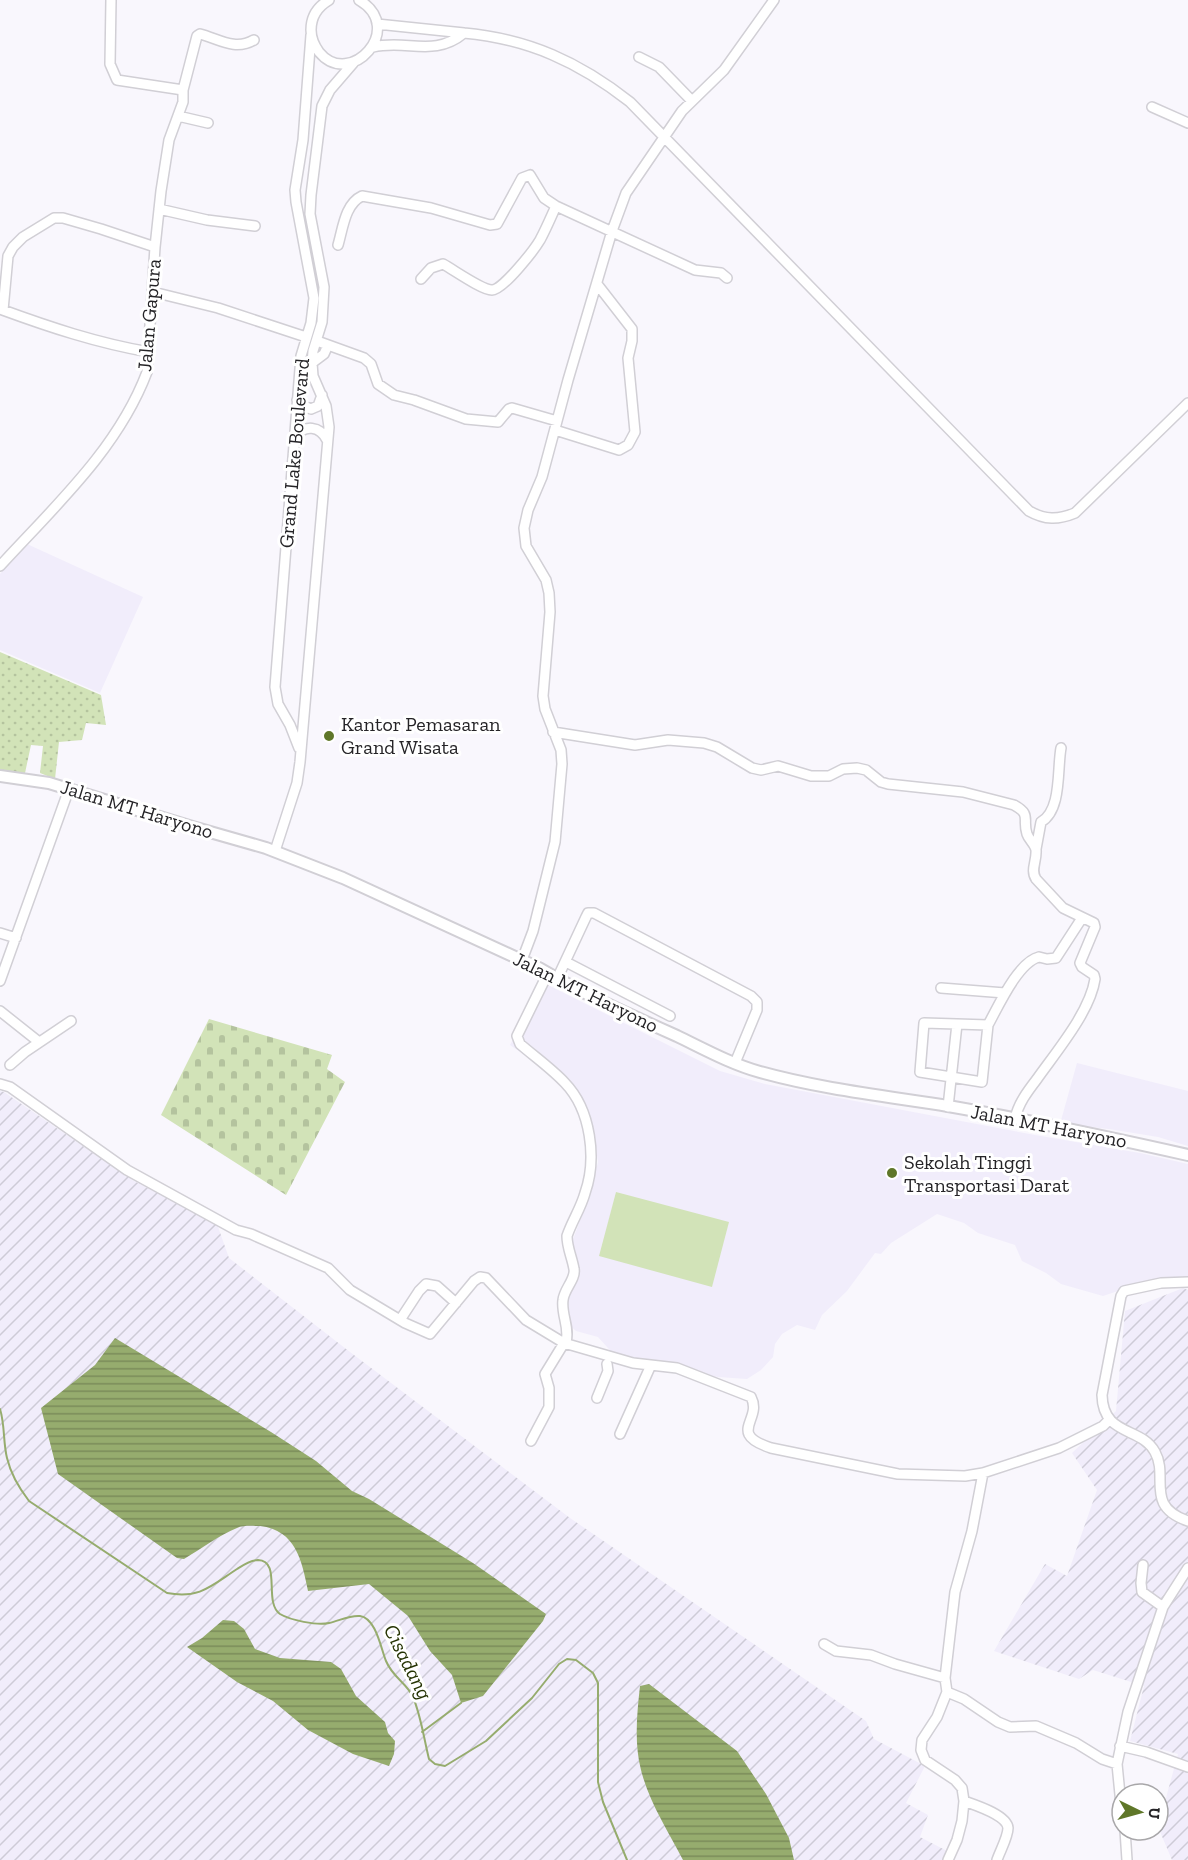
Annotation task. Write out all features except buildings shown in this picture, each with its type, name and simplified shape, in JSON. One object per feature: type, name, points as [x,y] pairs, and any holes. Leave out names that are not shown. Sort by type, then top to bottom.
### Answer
[{"type":"main road","name":"Jalan MT Haryono","points":[[0,776],[32,779],[69,789],[275,851],[343,878],[522,960],[735,1063],[802,1083],[1014,1119],[1188,1155]]},
{"type":"street","points":[[111,0],[110,64],[117,80],[183,90]]},
{"type":"street","points":[[522,960],[533,931],[555,842],[562,764],[561,750],[545,709],[543,696],[550,612],[549,593],[546,580],[526,546],[524,538],[528,510],[542,477],[612,231],[626,193],[682,111],[724,70],[774,0]]},
{"type":"street","name":"Grand Lake Boulevard","points":[[300,762],[298,741],[278,704],[275,687],[301,356],[311,323],[314,298],[295,190],[303,140],[311,23],[315,12],[326,1]]},
{"type":"street","points":[[363,1],[373,13],[377,24],[377,36],[373,47]]},
{"type":"street","points":[[377,24],[506,39],[563,58],[612,87],[630,102],[1029,511],[1037,515],[1056,519],[1075,513],[1188,403]]},
{"type":"street","points":[[373,47],[383,44],[431,47],[445,45],[464,33]]},
{"type":"street","name":"Jalan Gapura","points":[[0,566],[92,465],[110,442],[141,390],[147,372],[155,247],[169,140],[183,102],[183,90],[197,36],[200,34],[236,46],[246,45],[254,40]]},
{"type":"street","points":[[311,35],[322,55],[332,61],[344,63],[355,61]]},
{"type":"street","name":"Grand Lake Boulevard","points":[[275,851],[292,801],[300,762],[329,416],[313,376],[312,363],[322,322],[324,287],[310,214],[319,120],[322,106],[330,90],[355,61],[365,56],[373,47]]},
{"type":"street","points":[[639,57],[659,67],[692,101]]},
{"type":"street","points":[[1152,107],[1188,123]]},
{"type":"street","points":[[178,116],[208,123]]},
{"type":"street","points":[[338,244],[348,211],[355,200],[362,196],[431,208],[490,225],[497,224],[522,178],[530,175],[544,198],[556,206],[695,270],[721,273],[727,278]]},
{"type":"street","points":[[421,279],[431,268],[443,264],[476,284],[491,290],[497,289],[513,276],[539,242],[556,206]]},
{"type":"street","points":[[159,209],[207,220],[255,226]]},
{"type":"street","points":[[149,352],[73,335],[2,309],[8,256],[13,247],[24,237],[54,218],[63,218],[155,247]]},
{"type":"street","points":[[317,341],[364,358],[371,364],[378,384],[394,395],[466,419],[496,422],[512,408],[619,450],[628,445],[634,432],[628,358],[632,329],[597,284]]},
{"type":"street","points":[[153,292],[218,308],[306,337]]},
{"type":"street","points":[[312,363],[324,354],[328,345]]},
{"type":"street","points":[[297,400],[306,408],[311,409],[318,406],[322,395]]},
{"type":"street","points":[[294,437],[302,430],[315,428],[324,433],[327,440]]},
{"type":"street","points":[[553,732],[635,745],[668,740],[704,743],[717,747],[752,768],[761,770],[778,766],[811,776],[829,776],[843,769],[857,768],[866,770],[880,782],[888,784],[963,792],[1022,809],[1026,816],[1027,834],[1036,849]]},
{"type":"street","points":[[1014,1119],[1021,1101],[1076,1022],[1094,985],[1094,975],[1082,967],[1080,960],[1095,927],[1094,922],[1063,908],[1033,875],[1041,822],[1047,819],[1059,790],[1058,767],[1061,748]]},
{"type":"street","points":[[0,981],[69,789]]},
{"type":"street","points":[[531,1441],[549,1407],[549,1388],[545,1374],[565,1343],[567,1326],[562,1314],[562,1302],[564,1291],[575,1271],[567,1236],[586,1193],[590,1176],[589,1137],[585,1119],[567,1084],[520,1044],[517,1036],[553,976],[566,962],[588,913],[594,913],[751,996],[757,1002],[757,1010],[735,1063]]},
{"type":"street","points":[[988,1025],[925,1022],[920,1072],[980,1083],[983,1081],[988,1025],[1005,993],[1033,958],[1056,958],[1082,918]]},
{"type":"street","points":[[0,933],[16,938]]},
{"type":"street","points":[[566,962],[670,1016]]},
{"type":"street","points":[[941,988],[1005,993]]},
{"type":"street","points":[[0,1011],[39,1042]]},
{"type":"street","points":[[10,1065],[71,1020]]},
{"type":"street","points":[[948,1107],[957,1024]]},
{"type":"street","points":[[0,1084],[10,1087],[127,1170],[236,1230],[251,1234],[328,1268],[350,1290],[400,1320],[430,1334],[474,1281],[480,1277],[488,1279],[526,1320],[565,1343],[605,1360],[677,1368],[751,1397],[754,1404],[748,1434],[760,1444],[771,1448],[898,1474],[965,1476],[983,1473],[1059,1449],[1103,1426],[1108,1420]]},
{"type":"street","points":[[1188,1282],[1161,1283],[1130,1289],[1121,1296],[1102,1395],[1108,1420],[1153,1448],[1158,1458],[1160,1490],[1167,1508],[1175,1516],[1188,1521]]},
{"type":"street","points":[[400,1320],[426,1284],[437,1286],[456,1303]]},
{"type":"street","points":[[597,1398],[608,1371],[605,1360]]},
{"type":"street","points":[[620,1434],[651,1365]]},
{"type":"street","points":[[948,1860],[962,1821],[964,1801],[962,1788],[955,1780],[925,1760],[921,1750],[922,1740],[937,1716],[947,1692],[945,1678],[955,1592],[972,1531],[983,1473]]},
{"type":"street","points":[[1143,1565],[1142,1592],[1163,1607]]},
{"type":"street","points":[[1119,1782],[1117,1764],[1128,1712],[1163,1607],[1188,1568]]},
{"type":"street","points":[[824,1644],[836,1651],[871,1655],[945,1678]]},
{"type":"street","points":[[947,1692],[964,1699],[998,1722],[1010,1727],[1036,1726],[1076,1743],[1102,1759],[1117,1764]]},
{"type":"street","points":[[1120,1746],[1146,1752],[1188,1767]]},
{"type":"street","points":[[964,1801],[1000,1816],[1006,1823],[1008,1829],[997,1860]]},
{"type":"street","points":[[1126,1842],[1127,1860]]},
{"type":"shaded area","points":[[27,544],[143,597],[100,693],[0,650],[0,574]]},
{"type":"shaded area","name":"Sekolah Tinggi Transportasi Darat","points":[[544,983],[720,1071],[765,1084],[1140,1153],[1188,1164],[1188,1281],[1136,1285],[1103,1296],[1061,1284],[1046,1273],[1022,1261],[1015,1245],[978,1233],[964,1223],[937,1214],[891,1243],[881,1254],[875,1253],[847,1291],[822,1315],[815,1330],[797,1325],[782,1334],[775,1344],[773,1357],[761,1370],[747,1379],[718,1377],[617,1358],[598,1337],[576,1331],[568,1324],[566,1296],[579,1279],[572,1242],[588,1199],[598,1162],[593,1130],[563,1088],[539,1065],[510,1045]]},
{"type":"shaded area","name":"Sekolah Tinggi Transportasi Darat","points":[[1077,1063],[1188,1091],[1188,1146],[1158,1137],[1060,1124]]},
{"type":"shaded area","points":[[0,1091],[134,1181],[217,1224],[229,1258],[350,1352],[570,1518],[866,1721],[874,1739],[925,1766],[906,1803],[928,1815],[920,1837],[949,1852],[945,1860],[0,1860]]},
{"type":"shaded area","points":[[1183,1288],[1188,1290],[1188,1860],[1172,1860],[1164,1842],[1170,1842],[1170,1783],[1178,1754],[1130,1741],[1144,1686],[1093,1670],[1079,1679],[994,1651],[1045,1564],[1067,1576],[1097,1490],[1072,1453],[1116,1411],[1125,1311]]},
{"type":"shaded area","points":[[115,1338],[271,1432],[316,1461],[352,1491],[369,1499],[473,1563],[546,1614],[543,1621],[483,1696],[461,1703],[452,1675],[430,1651],[408,1616],[369,1584],[308,1591],[300,1558],[289,1540],[282,1534],[260,1526],[239,1527],[184,1559],[177,1558],[58,1474],[41,1408],[95,1365]]},
{"type":"shaded area","points":[[223,1620],[234,1621],[244,1629],[255,1649],[280,1658],[331,1662],[341,1669],[356,1696],[385,1722],[388,1733],[395,1741],[394,1754],[389,1766],[353,1754],[308,1730],[273,1701],[237,1682],[187,1647],[202,1638]]},
{"type":"shaded area","points":[[649,1684],[737,1751],[766,1794],[789,1838],[794,1860],[683,1860],[654,1805],[644,1782],[639,1760],[637,1728],[640,1686]]},
{"type":"green space","points":[[0,652],[101,695],[106,725],[86,723],[82,740],[59,742],[55,779],[40,773],[43,746],[31,745],[25,773],[0,771]]},
{"type":"green space","points":[[209,1019],[332,1055],[327,1069],[345,1082],[286,1195],[161,1115]]},
{"type":"green space","points":[[616,1192],[729,1222],[712,1287],[599,1256]]},
{"type":"waterway","name":"Cisadang","points":[[0,1409],[9,1464],[16,1481],[29,1501],[167,1593],[197,1593],[247,1563],[258,1560],[265,1562],[269,1567],[273,1601],[280,1614],[318,1624],[352,1616],[366,1618],[374,1628],[389,1667],[413,1697],[429,1759],[435,1764],[445,1766],[486,1741],[532,1698],[559,1664],[567,1659],[576,1660],[593,1673],[598,1683],[598,1782],[603,1802],[627,1860]]},
{"type":"waterway","points":[[422,1732],[461,1703]]},
{"type":"place","name":"Kantor Pemasaran Grand Wisata","points":[[329,736]]},
{"type":"place","name":"Sekolah Tinggi Transportasi Darat","points":[[892,1173]]}]
